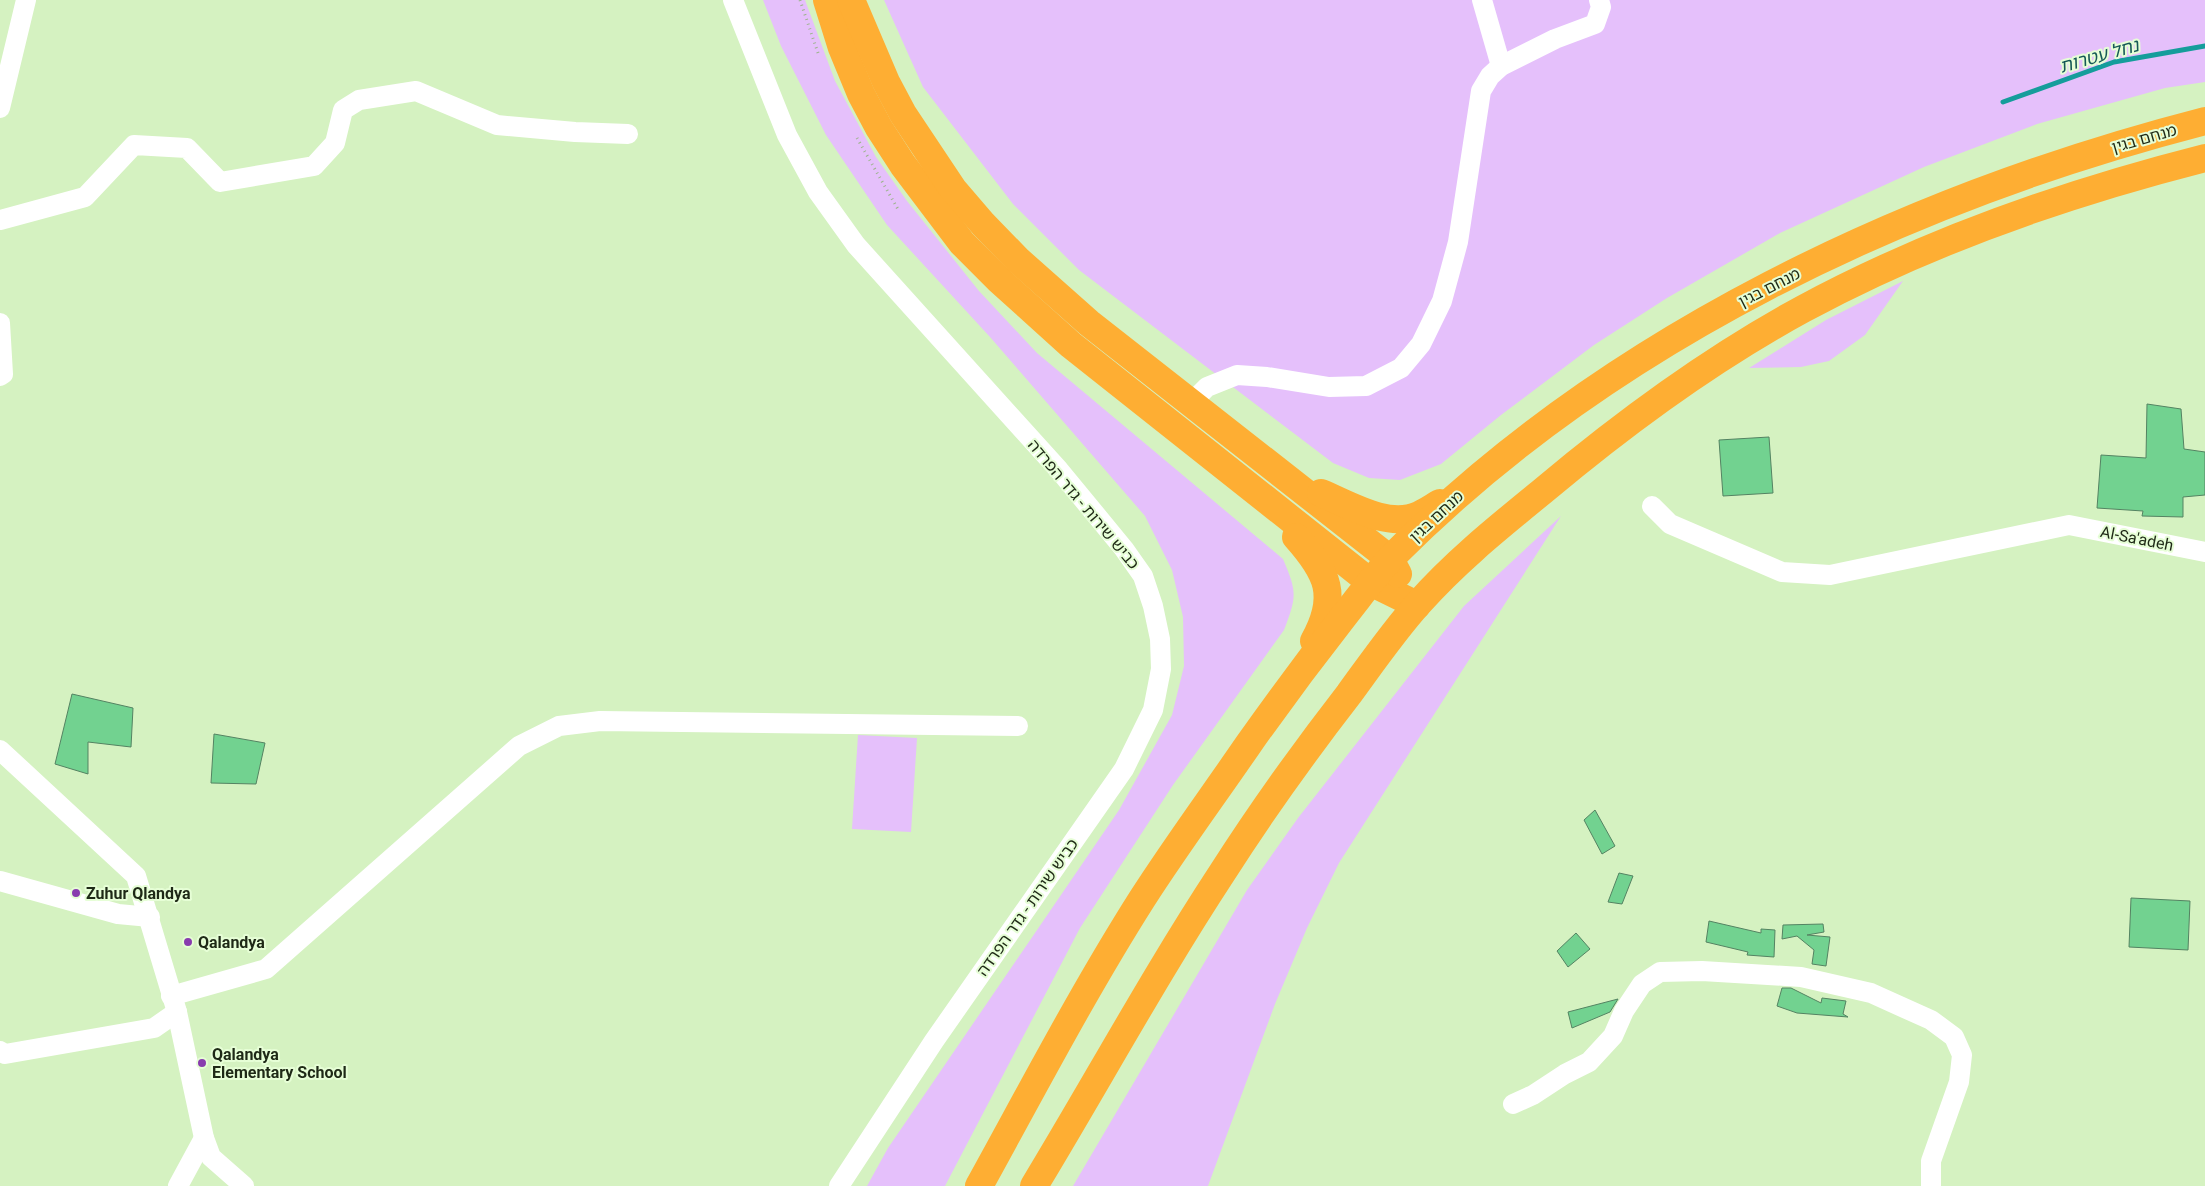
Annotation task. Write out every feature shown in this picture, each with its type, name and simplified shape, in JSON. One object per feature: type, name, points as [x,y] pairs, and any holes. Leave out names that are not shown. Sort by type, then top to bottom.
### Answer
[{"type":"highway","points":[[828,0],[860,94],[879,128],[931,206],[962,243],[999,280],[1071,345],[1370,582],[1417,605]]},
{"type":"highway","points":[[851,0],[886,82],[903,114],[948,181],[983,224],[1044,284],[1089,324],[1390,559],[1417,605]]},
{"type":"highway","name":"מנחם בגין","points":[[1291,683],[1390,559],[1467,487],[1559,415],[1628,368],[1716,315],[1871,235],[1947,204],[2059,164],[2129,141],[2205,121]]},
{"type":"highway","name":"מנחם בגין","points":[[1034,1186],[1165,964],[1223,871],[1322,729],[1417,605],[1475,546],[1594,448],[1656,401],[1802,309],[1886,268],[1959,237],[2130,177],[2205,158]]},
{"type":"highway","points":[[1285,477],[1362,511],[1394,519],[1418,516],[1467,487]]},
{"type":"highway","points":[[979,1186],[1096,976],[1143,898],[1291,683],[1325,622],[1327,586],[1323,572],[1314,558],[1255,491]]},
{"type":"street","points":[[0,108],[26,0]]},
{"type":"street","name":"כביש שירות - גדר הפרדה","points":[[732,0],[787,135],[818,192],[856,245],[1059,470],[1124,549],[1143,576],[1153,606],[1160,639],[1161,669],[1153,710],[1124,769],[934,1041],[839,1186]]},
{"type":"street","points":[[1482,0],[1501,66]]},
{"type":"street","points":[[1191,404],[1207,387],[1237,375],[1267,377],[1329,388],[1366,386],[1401,368],[1420,344],[1442,301],[1458,242],[1481,91],[1490,76],[1501,66],[1555,40],[1595,24],[1601,7],[1599,0]]},
{"type":"street","points":[[0,220],[85,197],[134,145],[188,148],[220,182],[314,166],[335,143],[343,110],[360,100],[416,91],[497,125],[575,132],[628,134]]},
{"type":"street","points":[[0,323],[3,374],[0,376]]},
{"type":"street","name":"Al-Sa'adeh","points":[[1652,506],[1670,524],[1782,572],[1830,575],[2069,525],[2205,552]]},
{"type":"street","points":[[0,1051],[5,1054],[154,1028],[174,1004],[266,969],[519,746],[558,726],[600,721],[1018,726]]},
{"type":"street","points":[[0,750],[136,876],[150,917],[174,1004],[200,1111],[204,1138],[211,1157],[244,1186]]},
{"type":"street","points":[[0,881],[118,914],[150,917]]},
{"type":"street","points":[[1513,1104],[1589,1062],[1613,1036],[1624,1011],[1642,984],[1660,972],[1702,971],[1801,977],[1871,993],[1931,1020],[1954,1036],[1962,1056],[1959,1082],[1932,1161],[1931,1186]]},
{"type":"street","points":[[178,1186],[204,1138]]},
{"type":"shaded area","points":[[763,0],[805,0],[835,81],[876,157],[907,201],[979,291],[1037,353],[1283,559],[1293,587],[1293,601],[1284,630],[1173,785],[1080,928],[945,1186],[867,1186],[888,1148],[1119,810],[1172,715],[1184,666],[1183,617],[1172,570],[1145,516],[990,337],[887,225],[826,135],[781,46]]},
{"type":"shaded area","points":[[884,0],[2205,0],[2205,82],[2165,88],[2037,124],[1924,167],[1780,233],[1667,298],[1594,345],[1501,415],[1441,464],[1400,480],[1369,478],[1333,463],[1079,270],[1013,204],[923,87]]},
{"type":"shaded area","points":[[1903,281],[1865,335],[1829,361],[1801,367],[1749,368],[1826,320]]},
{"type":"shaded area","points":[[1561,516],[1339,863],[1307,928],[1275,1004],[1208,1186],[1073,1186],[1247,890],[1298,818],[1464,606]]},
{"type":"shaded area","points":[[858,735],[917,738],[911,832],[852,829]]},
{"type":"building","points":[[2147,404],[2181,409],[2184,449],[2205,452],[2205,495],[2183,497],[2183,517],[2142,516],[2143,511],[2097,508],[2101,455],[2146,458]]},
{"type":"building","points":[[1769,437],[1773,493],[1723,496],[1719,440]]},
{"type":"building","points":[[72,694],[133,708],[131,747],[88,742],[88,774],[55,764]]},
{"type":"building","points":[[214,734],[265,743],[256,784],[211,783]]},
{"type":"building","points":[[1595,810],[1615,846],[1602,854],[1584,820]]},
{"type":"building","points":[[1619,873],[1633,876],[1622,904],[1608,902]]},
{"type":"building","points":[[2131,898],[2190,901],[2188,950],[2129,947]]},
{"type":"building","points":[[1709,921],[1761,933],[1761,929],[1775,930],[1774,957],[1747,955],[1748,952],[1706,942]]},
{"type":"building","points":[[1823,924],[1824,932],[1807,935],[1830,937],[1826,966],[1812,964],[1814,950],[1797,936],[1782,939],[1783,925]]},
{"type":"building","points":[[1576,933],[1590,949],[1568,967],[1557,951]]},
{"type":"building","points":[[1782,988],[1791,988],[1821,1003],[1822,998],[1846,1001],[1843,1014],[1848,1017],[1797,1013],[1777,1006]]},
{"type":"building","points":[[1618,999],[1610,1012],[1572,1028],[1568,1012]]},
{"type":"waterway","name":"נחל עטרות","points":[[2003,102],[2114,62],[2205,46]]},
{"type":"place","name":"Zuhur Qlandya","points":[[76,893]]},
{"type":"place","name":"Qalandya","points":[[188,942]]},
{"type":"place","name":"Qalandya Elementary School","points":[[202,1063]]}]
